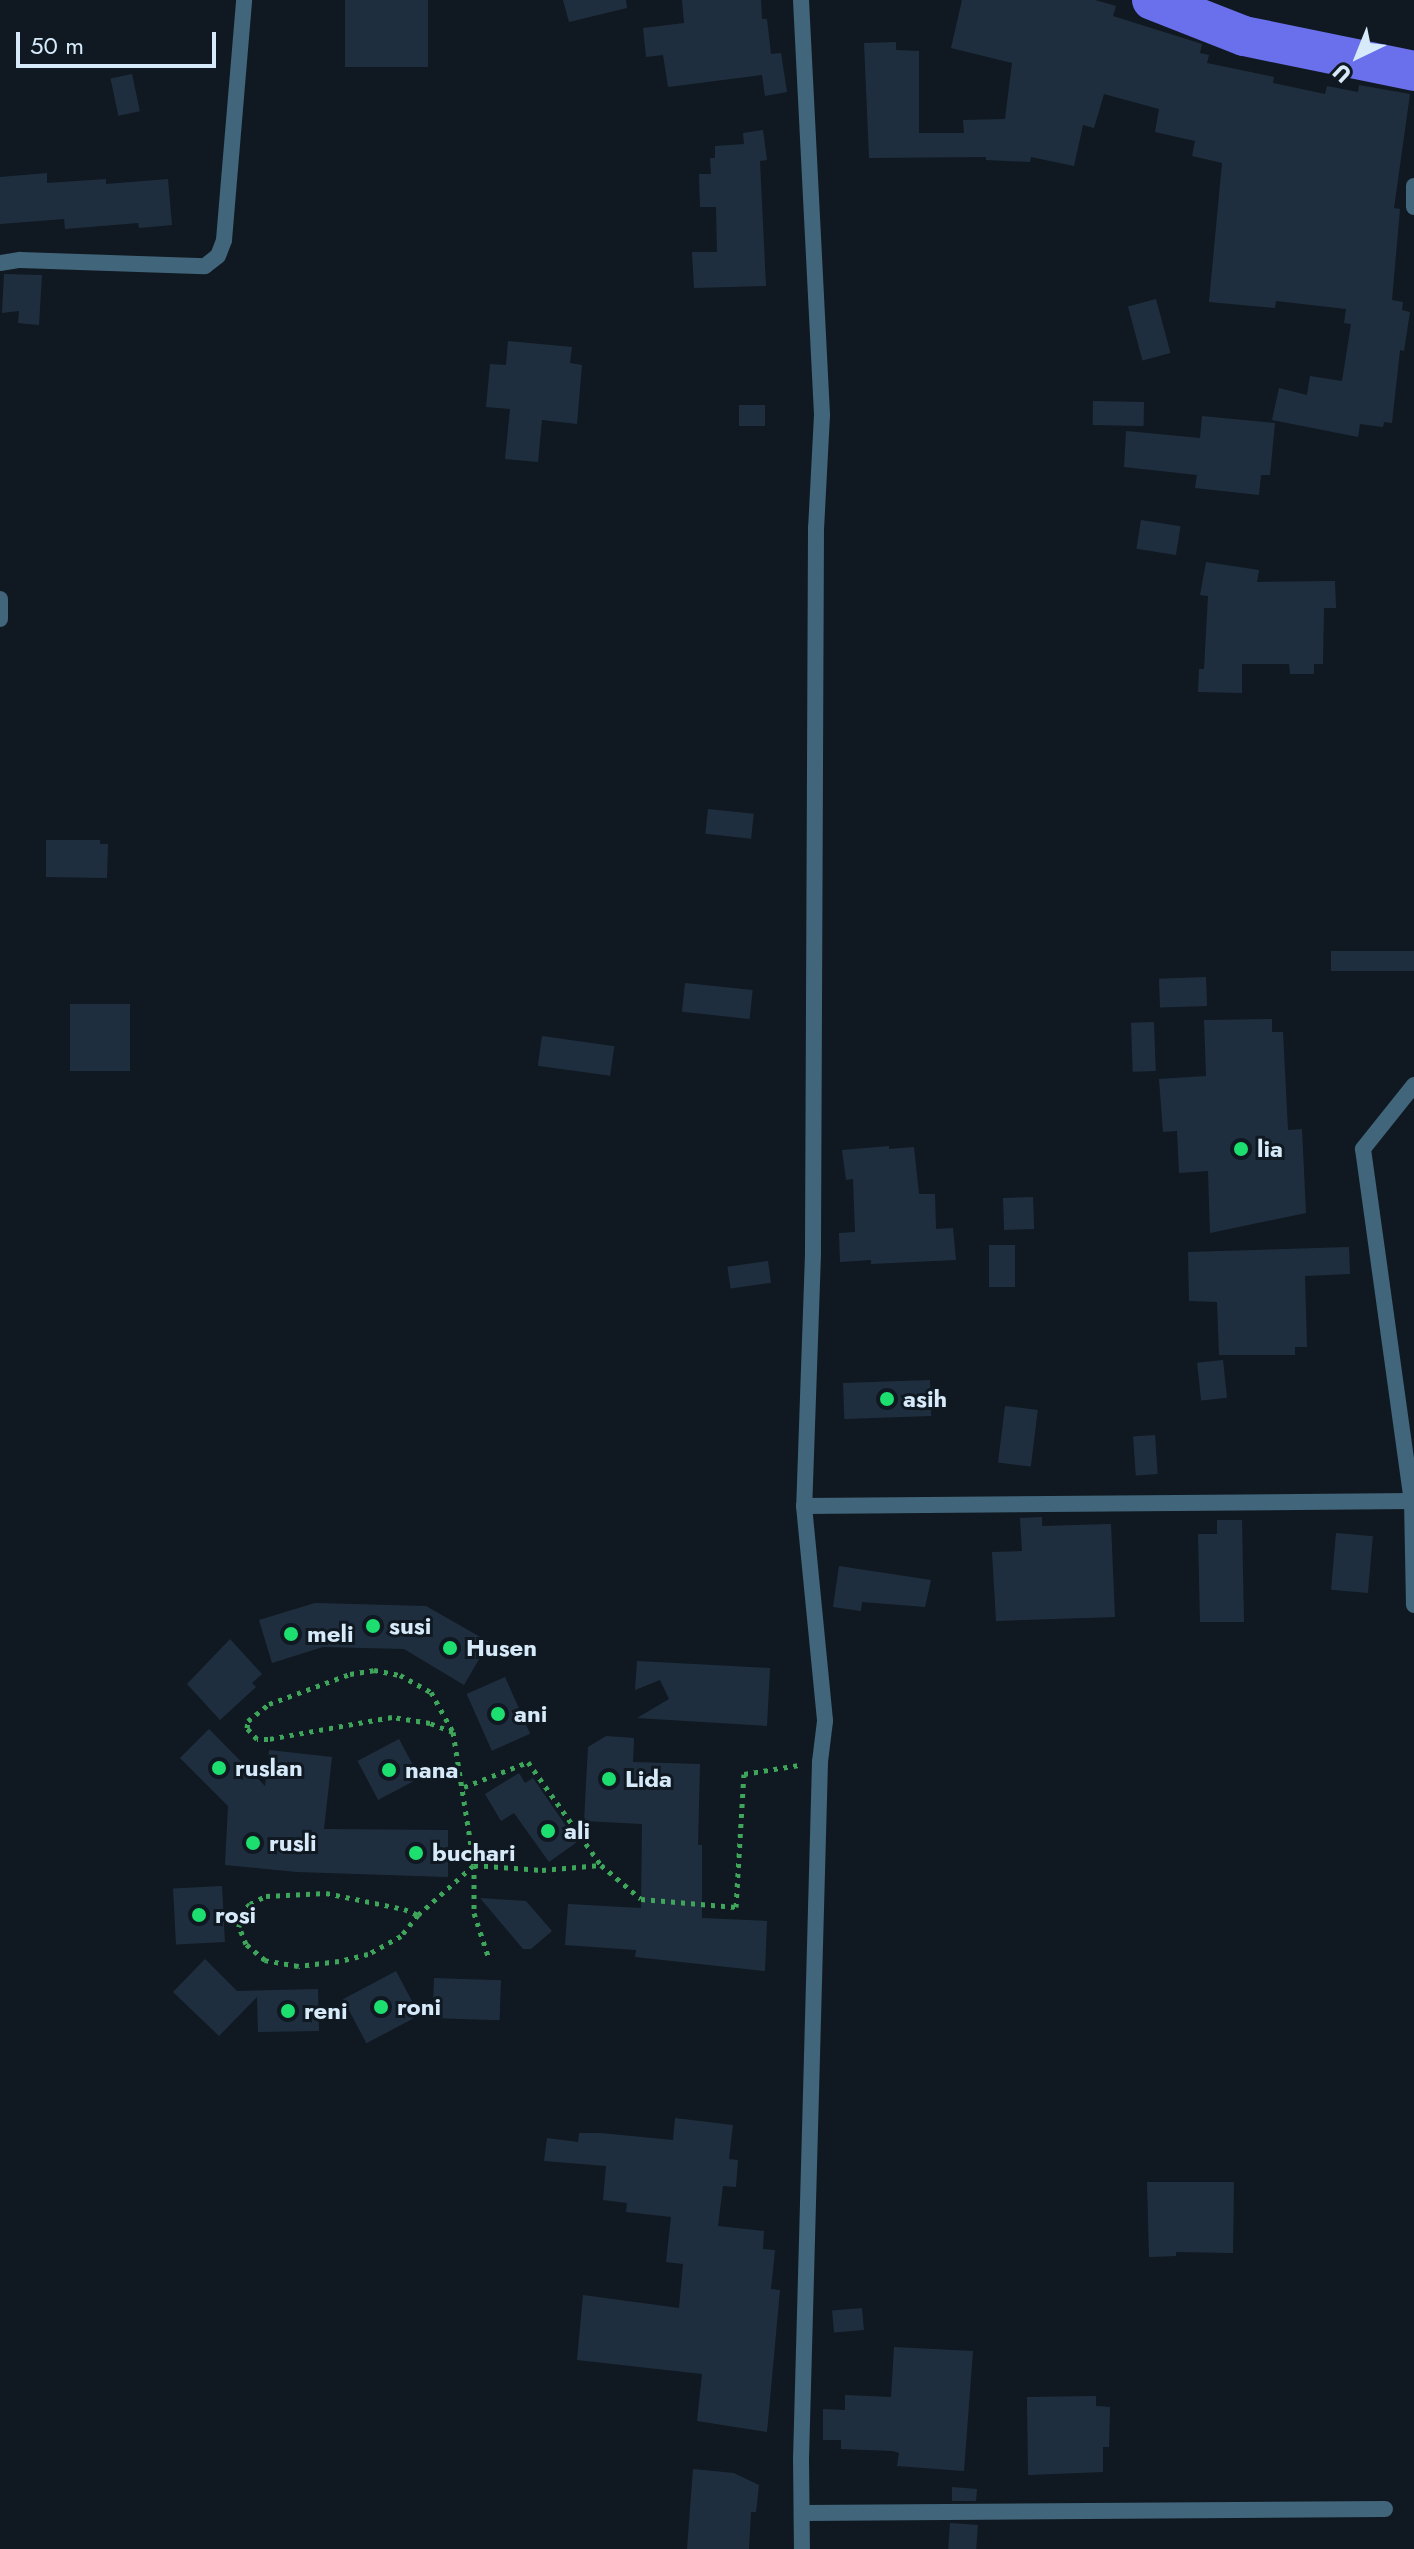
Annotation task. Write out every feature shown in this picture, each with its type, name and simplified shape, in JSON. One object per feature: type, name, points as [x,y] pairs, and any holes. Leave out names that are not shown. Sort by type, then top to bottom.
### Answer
[{"type":"main road","points":[[1152,0],[1244,36],[1414,71]]},
{"type":"street","points":[[0,263],[20,260],[205,266],[218,256],[224,240],[244,0]]},
{"type":"street","points":[[801,0],[822,415],[816,528],[813,1254],[804,1506],[825,1721],[820,1762],[801,2458],[802,2549]]},
{"type":"street","points":[[1414,186],[1414,207]]},
{"type":"street","points":[[0,599],[0,619]]},
{"type":"street","points":[[1414,1085],[1363,1149],[1412,1501],[1414,1605]]},
{"type":"street","points":[[804,1506],[1412,1501]]},
{"type":"street","points":[[803,2513],[1385,2509]]},
{"type":"path","points":[[453,1732],[430,1723],[392,1717],[268,1739],[257,1739],[247,1728],[248,1721],[269,1704],[350,1674],[374,1670],[400,1675],[431,1692],[453,1732],[474,1865],[474,1913],[489,1959]]},
{"type":"path","points":[[464,1787],[528,1762],[601,1865],[641,1899],[736,1907],[744,1774],[820,1762]]},
{"type":"path","points":[[418,1915],[404,1909],[326,1893],[266,1896],[240,1914],[239,1927],[246,1944],[265,1960],[298,1966],[368,1954],[401,1936],[418,1915],[474,1865],[542,1870],[601,1865]]},
{"type":"building","points":[[345,0],[428,0],[428,67],[345,67]]},
{"type":"building","points":[[563,0],[626,0],[627,8],[569,22]]},
{"type":"building","points":[[682,0],[761,0],[762,19],[767,19],[771,54],[781,53],[787,92],[765,96],[762,75],[668,87],[663,55],[646,57],[643,28],[684,23]]},
{"type":"building","points":[[962,0],[1095,0],[1116,6],[1113,16],[1202,44],[1200,53],[1209,55],[1207,63],[1274,77],[1273,83],[1325,94],[1327,86],[1358,92],[1359,85],[1410,94],[1394,208],[1400,209],[1392,300],[1403,302],[1402,310],[1410,312],[1404,351],[1400,350],[1392,423],[1384,422],[1383,427],[1360,424],[1358,437],[1272,420],[1279,388],[1307,395],[1310,376],[1342,381],[1351,324],[1344,323],[1346,309],[1276,301],[1275,308],[1209,302],[1222,163],[1192,156],[1195,141],[1155,132],[1159,109],[1104,94],[1094,128],[1083,125],[1074,166],[1031,157],[1030,162],[986,160],[986,157],[869,158],[864,43],[896,42],[896,50],[919,51],[919,133],[964,133],[963,120],[1005,119],[1012,63],[951,48]]},
{"type":"building","points":[[132,74],[140,111],[118,116],[110,79]]},
{"type":"building","points":[[763,130],[767,160],[760,161],[766,286],[694,288],[692,252],[717,252],[716,207],[700,207],[699,174],[711,174],[710,158],[715,158],[715,146],[744,144],[743,133]]},
{"type":"building","points":[[47,173],[47,183],[106,179],[106,184],[168,179],[172,225],[139,228],[138,223],[65,229],[64,219],[0,224],[0,177]]},
{"type":"building","points":[[4,274],[42,275],[39,325],[18,323],[19,311],[2,313]]},
{"type":"building","points":[[1156,299],[1170,353],[1142,361],[1128,307]]},
{"type":"building","points":[[508,341],[572,347],[570,363],[582,365],[577,424],[542,420],[538,462],[505,459],[510,409],[486,407],[490,364],[506,365]]},
{"type":"building","points":[[1093,401],[1144,402],[1144,426],[1093,425]]},
{"type":"building","points":[[739,405],[765,405],[765,426],[739,426]]},
{"type":"building","points":[[1202,416],[1275,423],[1270,475],[1261,475],[1259,495],[1195,488],[1197,475],[1124,467],[1126,431],[1200,438]]},
{"type":"building","points":[[1141,520],[1181,526],[1176,555],[1136,549]]},
{"type":"building","points":[[1206,562],[1259,570],[1257,582],[1335,581],[1336,608],[1324,608],[1323,664],[1314,664],[1314,674],[1290,674],[1289,664],[1242,664],[1242,693],[1198,692],[1199,669],[1204,669],[1208,596],[1200,595]]},
{"type":"building","points":[[708,809],[754,814],[751,839],[705,834]]},
{"type":"building","points":[[46,840],[100,840],[100,844],[108,844],[107,878],[46,877]]},
{"type":"building","points":[[1331,951],[1414,951],[1414,971],[1331,971]]},
{"type":"building","points":[[1206,977],[1207,1006],[1160,1008],[1159,979]]},
{"type":"building","points":[[685,983],[753,990],[750,1019],[682,1012]]},
{"type":"building","points":[[70,1004],[130,1004],[130,1071],[70,1071]]},
{"type":"building","points":[[1272,1019],[1272,1032],[1283,1032],[1288,1130],[1302,1129],[1306,1213],[1210,1233],[1208,1171],[1179,1173],[1177,1131],[1163,1132],[1159,1079],[1206,1076],[1204,1020]]},
{"type":"building","points":[[1154,1022],[1156,1071],[1133,1072],[1131,1023]]},
{"type":"building","points":[[542,1036],[614,1046],[610,1076],[538,1066]]},
{"type":"building","points":[[889,1146],[889,1149],[914,1147],[919,1194],[935,1194],[936,1229],[953,1228],[956,1260],[871,1264],[871,1260],[840,1262],[839,1233],[855,1232],[853,1179],[846,1180],[842,1150]]},
{"type":"building","points":[[1033,1197],[1034,1229],[1004,1230],[1003,1198]]},
{"type":"building","points":[[989,1245],[1015,1245],[1015,1287],[989,1287]]},
{"type":"building","points":[[1349,1247],[1350,1274],[1305,1276],[1307,1347],[1295,1347],[1295,1355],[1219,1355],[1217,1302],[1189,1301],[1188,1252]]},
{"type":"building","points":[[768,1261],[771,1283],[730,1288],[727,1267]]},
{"type":"building","points":[[1223,1360],[1227,1398],[1201,1401],[1197,1363]]},
{"type":"building","name":"asih","points":[[930,1380],[931,1416],[844,1419],[843,1383]]},
{"type":"building","points":[[1005,1406],[1038,1410],[1031,1467],[998,1463]]},
{"type":"building","points":[[1155,1435],[1158,1474],[1136,1475],[1133,1437]]},
{"type":"building","points":[[1042,1517],[1042,1526],[1111,1524],[1115,1617],[996,1621],[992,1552],[1022,1551],[1020,1518]]},
{"type":"building","points":[[1217,1520],[1242,1520],[1244,1622],[1200,1622],[1198,1534],[1217,1534]]},
{"type":"building","points":[[1336,1533],[1373,1536],[1368,1593],[1331,1590]]},
{"type":"building","points":[[839,1566],[931,1580],[925,1607],[862,1602],[861,1611],[833,1607]]},
{"type":"building","points":[[315,1603],[426,1606],[489,1642],[464,1685],[404,1649],[323,1647],[272,1663],[259,1620]]},
{"type":"building","points":[[230,1639],[262,1674],[252,1683],[256,1687],[220,1720],[187,1684]]},
{"type":"building","points":[[637,1661],[770,1668],[767,1726],[637,1718],[669,1699],[660,1680],[635,1690]]},
{"type":"building","name":"ani","points":[[505,1677],[530,1734],[492,1751],[467,1694]]},
{"type":"building","points":[[209,1729],[265,1786],[269,1750],[332,1757],[324,1829],[448,1830],[448,1877],[297,1872],[225,1865],[228,1806],[180,1758]]},
{"type":"building","points":[[606,1736],[634,1738],[633,1762],[700,1764],[698,1845],[702,1845],[702,1918],[767,1921],[765,1971],[635,1957],[636,1950],[565,1945],[568,1904],[641,1908],[642,1824],[584,1821],[588,1747]]},
{"type":"building","name":"nana","points":[[399,1739],[420,1778],[378,1800],[358,1761]]},
{"type":"building","points":[[519,1773],[525,1783],[533,1778],[577,1842],[549,1862],[514,1813],[501,1821],[485,1794]]},
{"type":"building","name":"rosi","points":[[222,1886],[225,1942],[176,1944],[173,1889]]},
{"type":"building","points":[[480,1898],[526,1901],[552,1931],[531,1949],[523,1949]]},
{"type":"building","points":[[205,1959],[237,1991],[318,1989],[319,2031],[258,2032],[257,1997],[219,2036],[173,1992]]},
{"type":"building","name":"roni","points":[[396,1971],[419,2015],[366,2043],[343,1999]]},
{"type":"building","points":[[434,1978],[501,1980],[500,2020],[433,2018]]},
{"type":"building","points":[[675,2118],[733,2125],[729,2159],[738,2160],[736,2187],[723,2186],[718,2226],[764,2231],[763,2249],[775,2250],[771,2289],[780,2290],[767,2432],[697,2421],[702,2374],[577,2360],[583,2295],[679,2308],[683,2264],[666,2262],[671,2217],[626,2212],[627,2203],[603,2200],[606,2166],[544,2161],[547,2138],[578,2142],[579,2133],[600,2133],[673,2140]]},
{"type":"building","points":[[1147,2182],[1234,2182],[1233,2253],[1176,2252],[1176,2256],[1149,2257]]},
{"type":"building","points":[[862,2308],[864,2330],[834,2333],[832,2311]]},
{"type":"building","points":[[894,2347],[973,2351],[964,2471],[897,2466],[899,2453],[841,2449],[841,2440],[823,2440],[823,2409],[845,2410],[845,2395],[891,2397]]},
{"type":"building","points":[[1096,2396],[1096,2406],[1110,2407],[1109,2447],[1103,2447],[1103,2472],[1028,2475],[1027,2397]]},
{"type":"building","points":[[693,2469],[734,2473],[759,2485],[756,2512],[751,2512],[749,2549],[687,2549]]},
{"type":"building","points":[[952,2487],[977,2489],[976,2501],[952,2501]]},
{"type":"building","points":[[950,2523],[978,2525],[976,2549],[948,2549]]},
{"type":"place","name":"lia","points":[[1241,1149]]},
{"type":"place","name":"asih","points":[[887,1399]]},
{"type":"place","name":"susi","points":[[373,1626]]},
{"type":"place","name":"meli","points":[[291,1634]]},
{"type":"place","name":"Husen","points":[[450,1648]]},
{"type":"place","name":"ani","points":[[498,1714]]},
{"type":"place","name":"ruslan","points":[[219,1768]]},
{"type":"place","name":"nana","points":[[389,1770]]},
{"type":"place","name":"Lida","points":[[609,1779]]},
{"type":"place","name":"ali","points":[[548,1831]]},
{"type":"place","name":"rusli","points":[[253,1843]]},
{"type":"place","name":"buchari","points":[[416,1853]]},
{"type":"place","name":"rosi","points":[[199,1915]]},
{"type":"place","name":"roni","points":[[381,2007]]},
{"type":"place","name":"reni","points":[[288,2011]]}]
